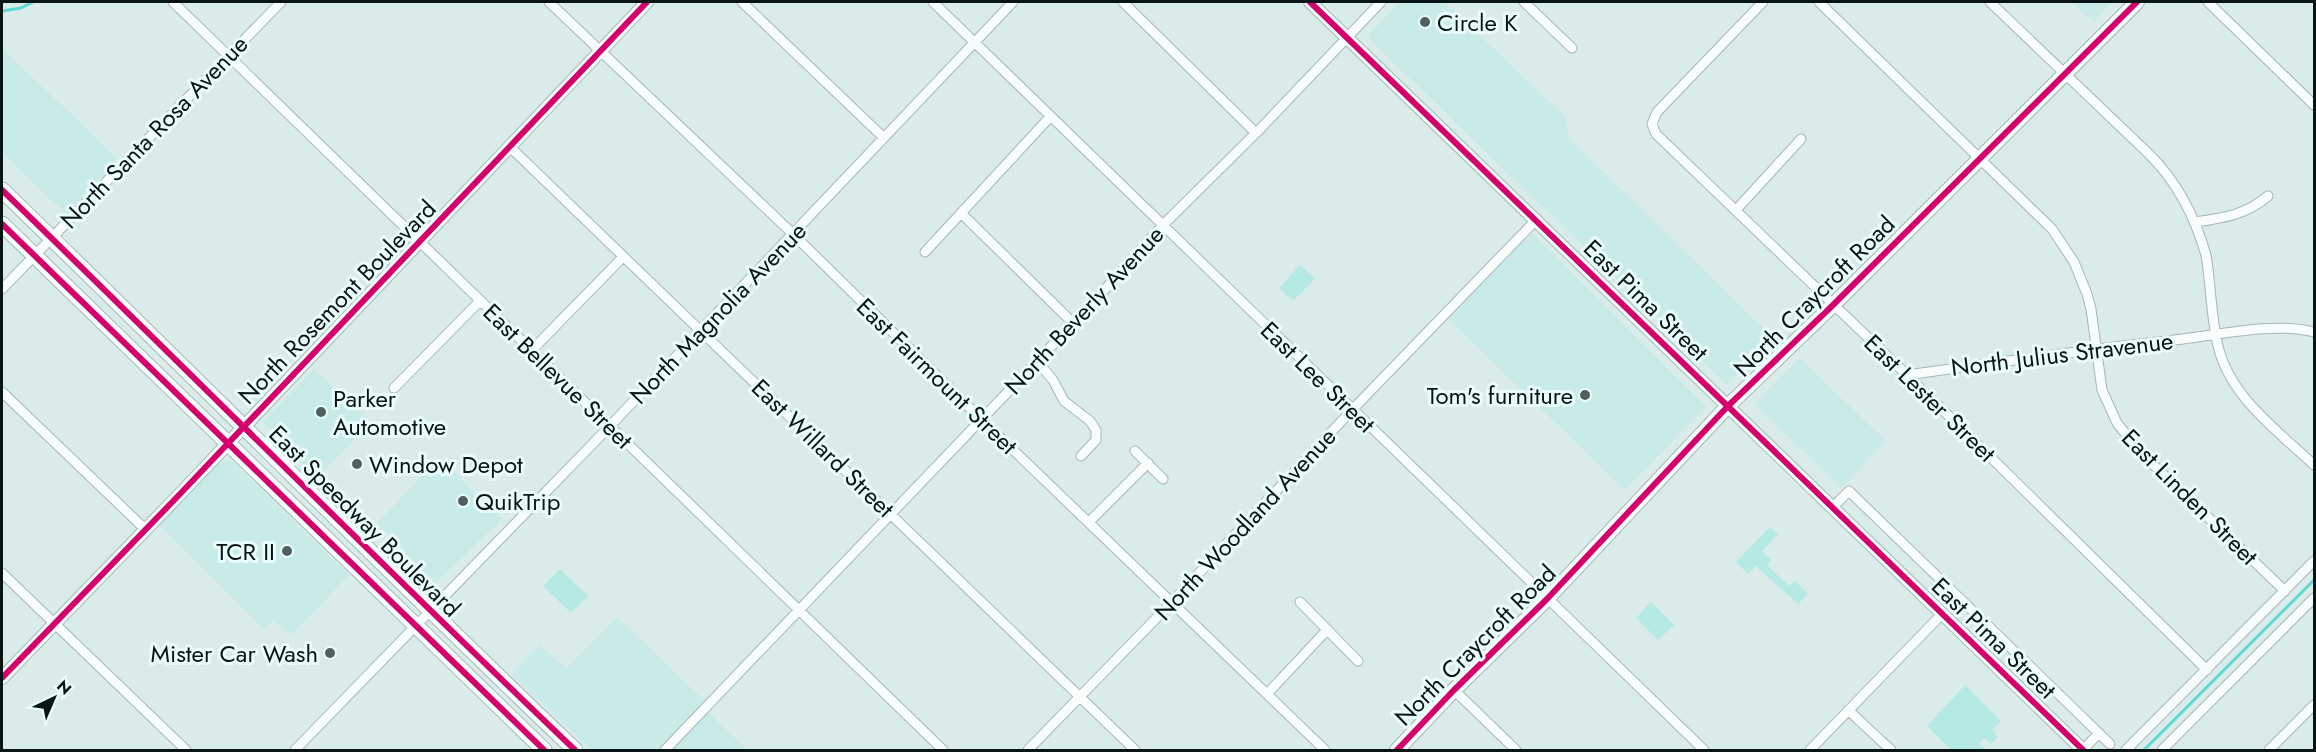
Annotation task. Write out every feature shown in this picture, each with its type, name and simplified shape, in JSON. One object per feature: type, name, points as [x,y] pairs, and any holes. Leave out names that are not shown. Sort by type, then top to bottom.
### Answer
[{"type":"main road","name":"North Craycroft Road","points":[[1397,750],[1454,690],[1547,599],[1728,406],[1833,305],[2137,2]]},
{"type":"main road","name":"East Speedway Boulevard","points":[[2,190],[430,611],[575,750]]},
{"type":"main road","name":"East Speedway Boulevard","points":[[2,224],[544,750]]},
{"type":"street","name":"East Bellevue Street","points":[[173,2],[944,750]]},
{"type":"street","name":"North Santa Rosa Avenue","points":[[2,289],[281,2]]},
{"type":"street","name":"East Fairmount Street","points":[[549,2],[793,234],[981,419],[1325,750]]},
{"type":"street","name":"North Rosemont Boulevard","points":[[2,678],[647,2]]},
{"type":"street","points":[[742,2],[884,138]]},
{"type":"street","name":"East Lee Street","points":[[933,2],[1704,750]]},
{"type":"street","name":"North Magnolia Avenue","points":[[295,750],[610,426],[1013,2]]},
{"type":"street","points":[[1123,2],[1256,133]]},
{"type":"street","name":"East Pima Street","points":[[1310,2],[1537,219],[2083,750]]},
{"type":"street","name":"North Beverly Avenue","points":[[664,750],[891,515],[1163,225],[1256,133],[1381,2]]},
{"type":"street","points":[[1524,2],[1572,48]]},
{"type":"street","name":"East Lester Street","points":[[1763,2],[1657,112],[1650,125],[1659,138],[1907,375],[2207,670]]},
{"type":"street","name":"East Linden Street","points":[[1819,2],[2036,212],[2062,243],[2074,262],[2087,294],[2105,400],[2123,432],[2141,453],[2285,591]]},
{"type":"street","points":[[1990,2],[2161,166],[2182,197],[2195,222],[2206,255],[2216,335],[2221,356],[2240,392],[2314,465]]},
{"type":"street","points":[[2208,2],[2314,105]]},
{"type":"street","points":[[925,252],[1050,117]]},
{"type":"street","points":[[1736,210],[1801,139]]},
{"type":"street","name":"East Willard Street","points":[[510,147],[671,305],[701,330],[1135,750]]},
{"type":"street","points":[[2195,222],[2236,216],[2259,204],[2268,196]]},
{"type":"street","points":[[961,213],[1073,323]]},
{"type":"street","name":"North Woodland Avenue","points":[[1028,750],[1173,602],[1352,410],[1537,219]]},
{"type":"street","points":[[532,350],[623,257]]},
{"type":"street","points":[[394,388],[480,301]]},
{"type":"street","name":"North Julius Stravenue","points":[[1907,375],[2216,335],[2275,329],[2314,333]]},
{"type":"street","points":[[1037,361],[1053,380],[1064,401],[1082,413],[1096,430],[1096,440],[1081,456]]},
{"type":"street","points":[[2,392],[145,529]]},
{"type":"street","points":[[1135,451],[1163,479]]},
{"type":"street","points":[[1089,522],[1148,464]]},
{"type":"street","name":"East Pima Street","points":[[1833,507],[1849,491],[2110,744]]},
{"type":"street","points":[[2126,750],[2314,561]]},
{"type":"street","points":[[2,573],[186,750]]},
{"type":"street","points":[[2162,750],[2311,609],[2314,598]]},
{"type":"street","points":[[1300,602],[1358,661]]},
{"type":"street","points":[[1810,750],[1943,612]]},
{"type":"street","points":[[1267,694],[1328,630]]},
{"type":"street","points":[[1454,690],[1516,750]]},
{"type":"street","points":[[2269,750],[2314,705]]},
{"type":"street","points":[[1848,710],[1890,750]]},
{"type":"street","points":[[2083,750],[2099,733]]},
{"type":"shaded area","points":[[1400,2],[1444,2],[1566,117],[1569,138],[1772,337],[1727,385],[1367,37]]},
{"type":"shaded area","points":[[2071,2],[2112,2],[2094,22]]},
{"type":"shaded area","points":[[2,48],[118,159],[66,214],[2,153]]},
{"type":"shaded area","points":[[1532,233],[1706,406],[1625,490],[1447,318]]},
{"type":"shaded area","points":[[1300,265],[1315,279],[1293,301],[1279,288]]},
{"type":"shaded area","points":[[1800,358],[1886,441],[1841,488],[1755,404]]},
{"type":"shaded area","name":"Parker Automotive","points":[[314,369],[371,423],[316,479],[263,422]]},
{"type":"shaded area","points":[[440,458],[502,519],[435,584],[377,523]]},
{"type":"shaded area","points":[[220,461],[232,461],[349,575],[291,635],[274,620],[265,630],[159,525]]},
{"type":"shaded area","points":[[1770,527],[1778,534],[1762,551],[1771,560],[1767,565],[1789,586],[1795,581],[1808,594],[1798,604],[1756,566],[1748,574],[1736,562]]},
{"type":"shaded area","points":[[560,569],[588,596],[571,613],[543,586]]},
{"type":"shaded area","points":[[1651,602],[1674,625],[1658,640],[1636,618]]},
{"type":"shaded area","points":[[617,617],[704,700],[708,712],[747,750],[591,750],[511,674],[540,645],[566,669]]},
{"type":"shaded area","points":[[1965,685],[2001,721],[1992,730],[1998,737],[1991,744],[1984,738],[1979,743],[1986,750],[1951,750],[1927,726]]},
{"type":"waterway","points":[[2,11],[21,8],[33,2]]},
{"type":"waterway","points":[[2144,750],[2314,580]]},
{"type":"cycle path","points":[[2,678],[647,2]]},
{"type":"cycle path","points":[[1310,2],[2083,750]]},
{"type":"cycle path","points":[[1397,750],[1454,690],[1547,599],[1728,406],[1833,305],[2137,2]]},
{"type":"cycle path","points":[[2,190],[575,750]]},
{"type":"cycle path","points":[[2,224],[544,750]]},
{"type":"place","name":"Circle K","points":[[1425,22]]},
{"type":"place","name":"Tom's furniture","points":[[1585,395]]},
{"type":"place","name":"Parker Automotive","points":[[321,412]]},
{"type":"place","name":"Window Depot","points":[[357,464]]},
{"type":"place","name":"QuikTrip","points":[[463,501]]},
{"type":"place","name":"TCR II","points":[[287,551]]},
{"type":"place","name":"Mister Car Wash","points":[[330,653]]}]
